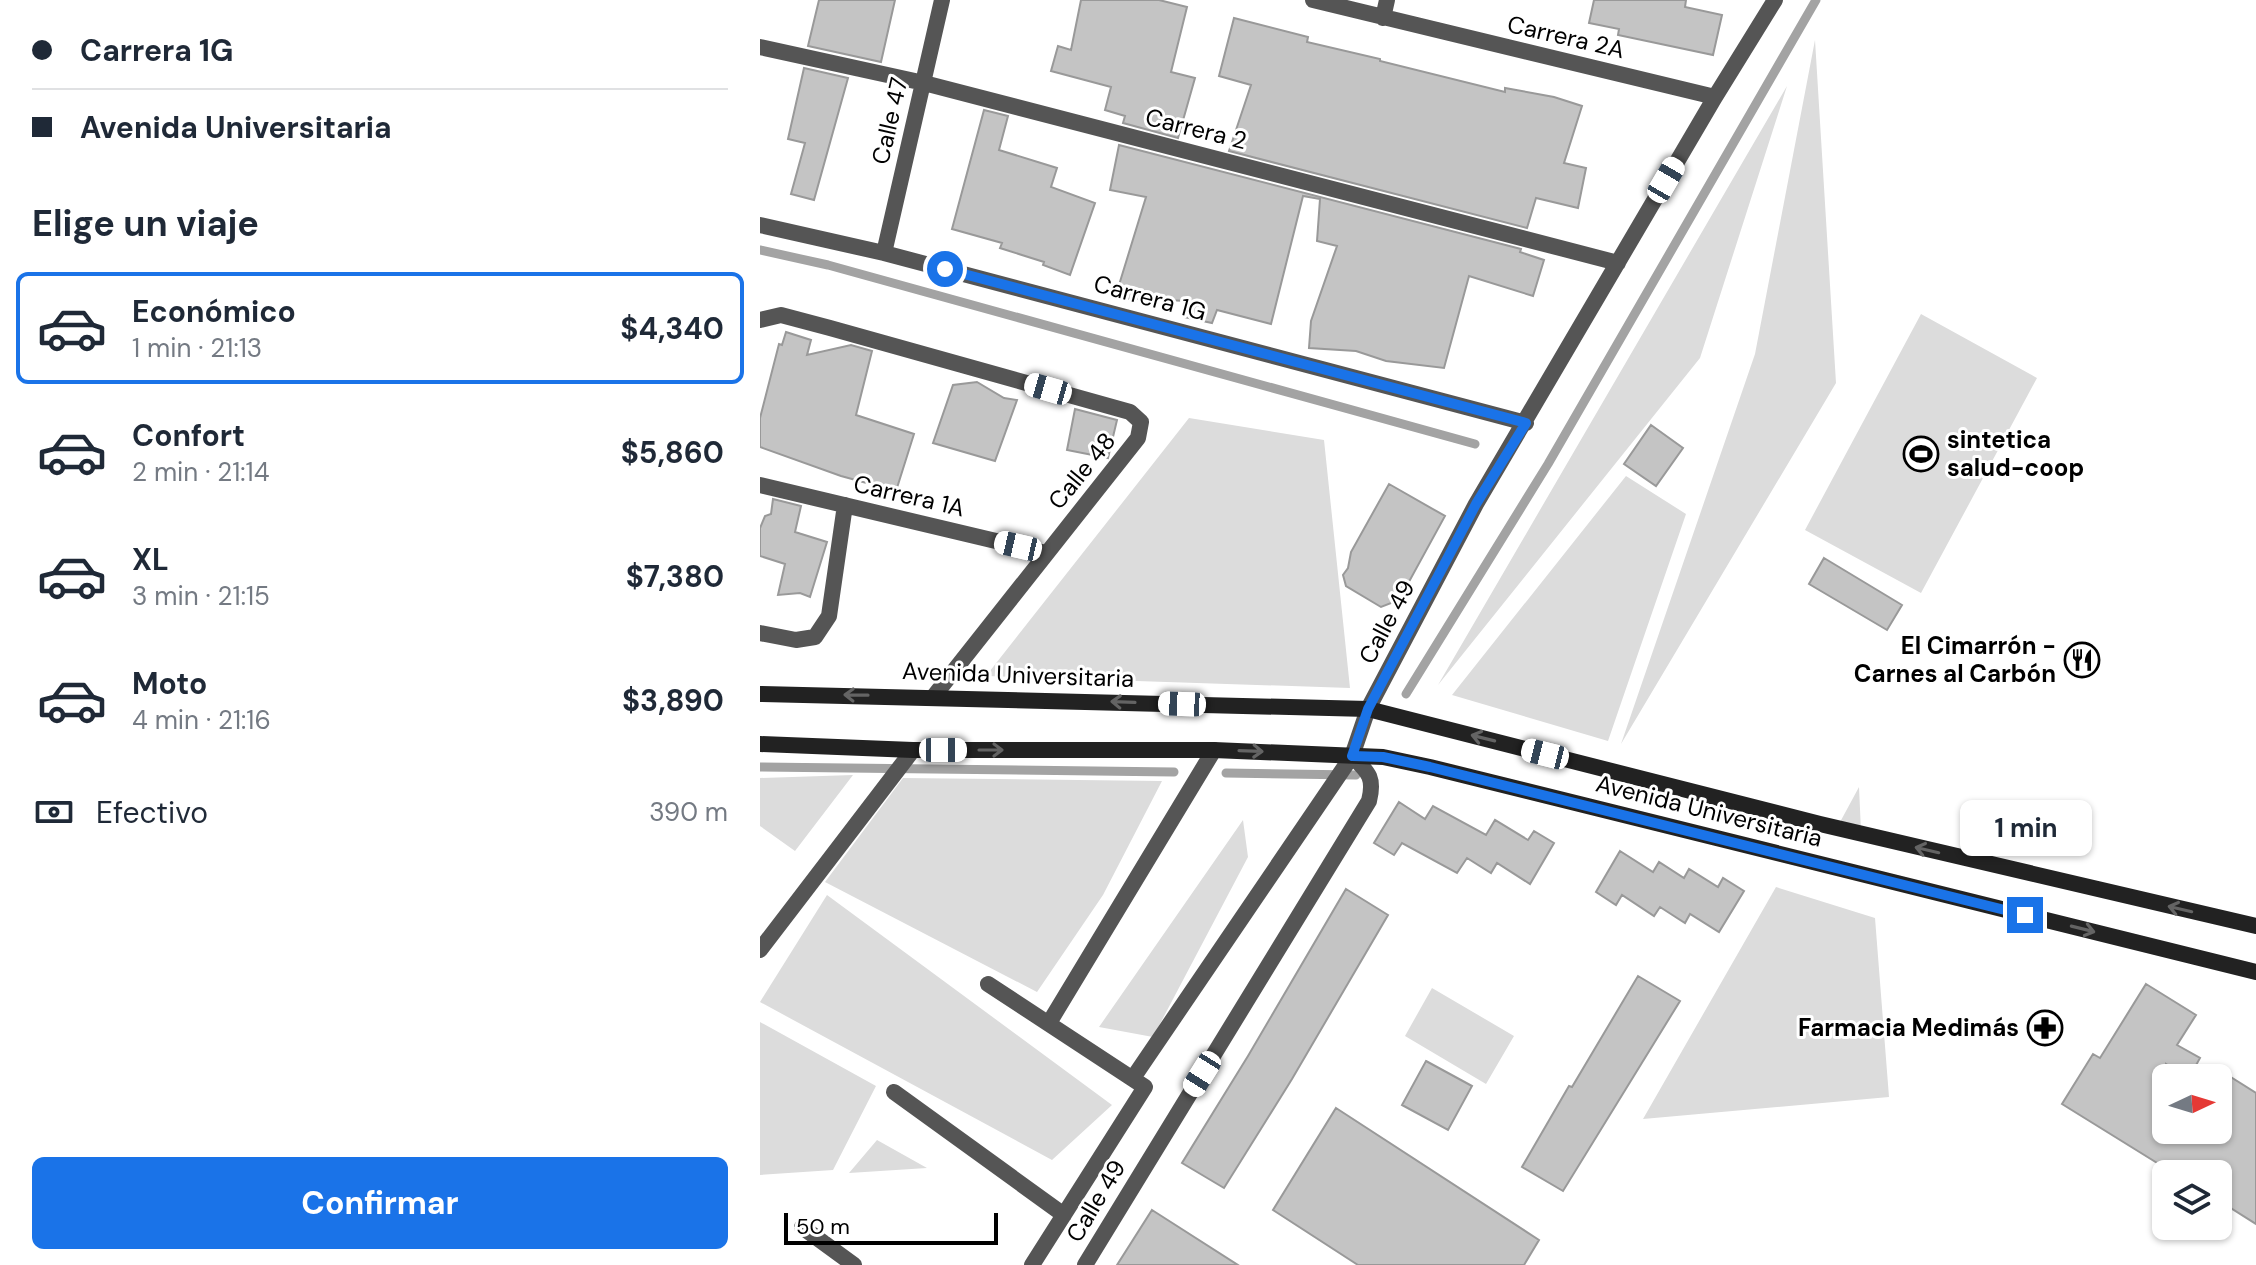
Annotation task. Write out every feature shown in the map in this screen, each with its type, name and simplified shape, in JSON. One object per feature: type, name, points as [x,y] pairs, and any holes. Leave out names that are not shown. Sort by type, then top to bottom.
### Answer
[{"type":"main road","name":"Avenida Universitaria","points":[[760,694],[1368,709],[1833,827],[2256,926]]},
{"type":"main road","name":"Avenida Universitaria","points":[[760,744],[913,750],[1214,750],[1383,757],[2256,972]]},
{"type":"street","name":"Calle 47","points":[[884,253],[942,0]]},
{"type":"street","name":"Carrera 2A","points":[[1313,0],[1715,97]]},
{"type":"street","points":[[1383,18],[1387,0]]},
{"type":"street","name":"Calle 49","points":[[1085,1265],[1369,801],[1372,786],[1369,773],[1352,756],[1368,709],[1476,504],[1775,0]]},
{"type":"street","name":"Carrera 2","points":[[760,47],[924,83],[1618,263]]},
{"type":"street","name":"Carrera 1G","points":[[760,225],[884,253],[1526,423]]},
{"type":"street","name":"Calle 48","points":[[760,320],[781,315],[830,328],[1130,412],[1141,422],[1138,438],[934,696]]},
{"type":"street","name":"Carrera 1A","points":[[760,485],[1046,553]]},
{"type":"street","points":[[760,633],[796,640],[815,637],[829,616],[845,505]]},
{"type":"street","points":[[760,950],[913,750]]},
{"type":"street","points":[[1049,1023],[1214,750]]},
{"type":"street","points":[[1133,1078],[1352,756]]},
{"type":"street","points":[[988,984],[1145,1087],[1032,1265]]},
{"type":"street","points":[[894,1092],[1064,1215]]},
{"type":"street","points":[[802,1227],[854,1265]]},
{"type":"shaded area","points":[[1815,40],[1836,383],[1621,744],[1755,354]]},
{"type":"shaded area","points":[[1787,86],[1700,358],[1438,685]]},
{"type":"shaded area","name":"sintetica salud-coop","points":[[1921,314],[2037,378],[1921,593],[1805,530]]},
{"type":"shaded area","points":[[1189,418],[1324,440],[1350,688],[986,676]]},
{"type":"shaded area","points":[[1626,476],[1686,514],[1608,741],[1452,695]]},
{"type":"shaded area","points":[[853,775],[795,851],[760,826],[760,778]]},
{"type":"shaded area","points":[[903,778],[1162,781],[1103,895],[1037,992],[825,882]]},
{"type":"shaded area","points":[[1859,787],[1861,831],[1839,824]]},
{"type":"shaded area","points":[[1243,820],[1248,857],[1153,1037],[1099,1027]]},
{"type":"shaded area","points":[[1776,887],[1875,918],[1889,1097],[1643,1119]]},
{"type":"shaded area","points":[[827,895],[1112,1105],[1052,1160],[760,1002]]},
{"type":"shaded area","points":[[1432,988],[1514,1036],[1486,1084],[1405,1036]]},
{"type":"shaded area","points":[[760,1022],[876,1086],[833,1170],[760,1175]]},
{"type":"shaded area","points":[[877,1140],[927,1168],[849,1173]]},
{"type":"building","points":[[819,0],[895,0],[881,62],[808,46]]},
{"type":"building","points":[[1081,0],[1159,0],[1187,7],[1171,72],[1195,78],[1178,138],[1123,123],[1125,116],[1105,110],[1111,87],[1051,71],[1058,46],[1071,50]]},
{"type":"building","points":[[1594,0],[1686,0],[1685,7],[1722,15],[1713,55],[1618,35],[1619,29],[1589,23]]},
{"type":"building","points":[[1234,18],[1308,37],[1307,42],[1380,61],[1505,92],[1505,88],[1582,106],[1564,163],[1586,168],[1578,208],[1536,198],[1527,228],[1229,151],[1251,85],[1219,76]]},
{"type":"building","points":[[804,68],[848,78],[814,200],[791,194],[805,143],[788,139]]},
{"type":"building","points":[[984,110],[1008,116],[999,150],[1057,168],[1051,187],[1095,203],[1070,275],[1043,265],[1044,262],[1000,248],[1002,243],[952,229]]},
{"type":"building","points":[[1119,145],[1521,249],[1520,252],[1544,260],[1533,296],[1469,276],[1444,368],[1386,361],[1356,351],[1309,348],[1311,321],[1337,246],[1317,241],[1320,199],[1303,196],[1271,324],[1217,310],[1212,323],[1184,317],[1188,301],[1115,298],[1146,197],[1110,190]]},
{"type":"building","points":[[786,332],[811,340],[807,355],[851,345],[872,351],[856,415],[914,434],[896,491],[841,476],[760,447],[760,418],[779,344],[782,345]]},
{"type":"building","points":[[977,382],[1004,398],[1017,400],[995,461],[933,443],[953,385]]},
{"type":"building","points":[[1075,409],[1117,420],[1108,458],[1067,450]]},
{"type":"building","points":[[1651,425],[1683,448],[1656,486],[1624,464]]},
{"type":"building","points":[[1389,484],[1445,516],[1399,600],[1381,607],[1346,586],[1343,575],[1348,568],[1351,552]]},
{"type":"building","points":[[773,499],[801,506],[795,532],[827,542],[810,597],[800,593],[778,595],[785,564],[760,556],[760,528],[765,516],[771,514]]},
{"type":"building","points":[[1824,558],[1902,605],[1887,630],[1809,584]]},
{"type":"building","points":[[1399,802],[1425,819],[1433,806],[1486,835],[1495,820],[1528,840],[1534,831],[1554,843],[1530,884],[1497,863],[1491,873],[1467,858],[1457,873],[1402,843],[1394,855],[1374,843]]},
{"type":"building","points":[[1620,851],[1653,872],[1659,862],[1684,878],[1689,869],[1718,887],[1723,878],[1744,891],[1719,932],[1690,914],[1685,923],[1660,907],[1654,916],[1622,895],[1616,905],[1596,892]]},
{"type":"building","points":[[1346,889],[1388,915],[1224,1188],[1182,1163]]},
{"type":"building","points":[[1638,976],[1680,1001],[1563,1191],[1522,1167]]},
{"type":"building","points":[[2146,984],[2196,1015],[2177,1045],[2200,1058],[2197,1064],[2152,1064],[2152,1144],[2232,1144],[2232,1078],[2256,1093],[2256,1224],[2232,1209],[2232,1160],[2152,1160],[2062,1104],[2093,1054],[2100,1058]]},
{"type":"building","points":[[1426,1061],[1472,1086],[1448,1130],[1402,1105]]},
{"type":"building","points":[[1336,1108],[1539,1240],[1524,1265],[1358,1265],[1273,1210]]},
{"type":"building","points":[[1152,1210],[1238,1265],[1117,1265]]},
{"type":"waterway","points":[[1406,694],[1548,464],[1816,0]]},
{"type":"waterway","points":[[760,250],[828,265],[1475,444]]},
{"type":"waterway","points":[[760,767],[1174,772]]},
{"type":"waterway","points":[[1226,773],[1356,775]]},
{"type":"place","name":"sintetica salud-coop","points":[[1921,454]]},
{"type":"place","name":"El Cimarrón - Carnes al Carbón","points":[[2082,660]]},
{"type":"place","name":"Farmacia Medimás","points":[[2045,1028]]},
{"type":"route","points":[[945,269],[1526,423],[1476,504],[1368,709],[1352,756],[1383,757],[1430,767],[2025,915]]}]
